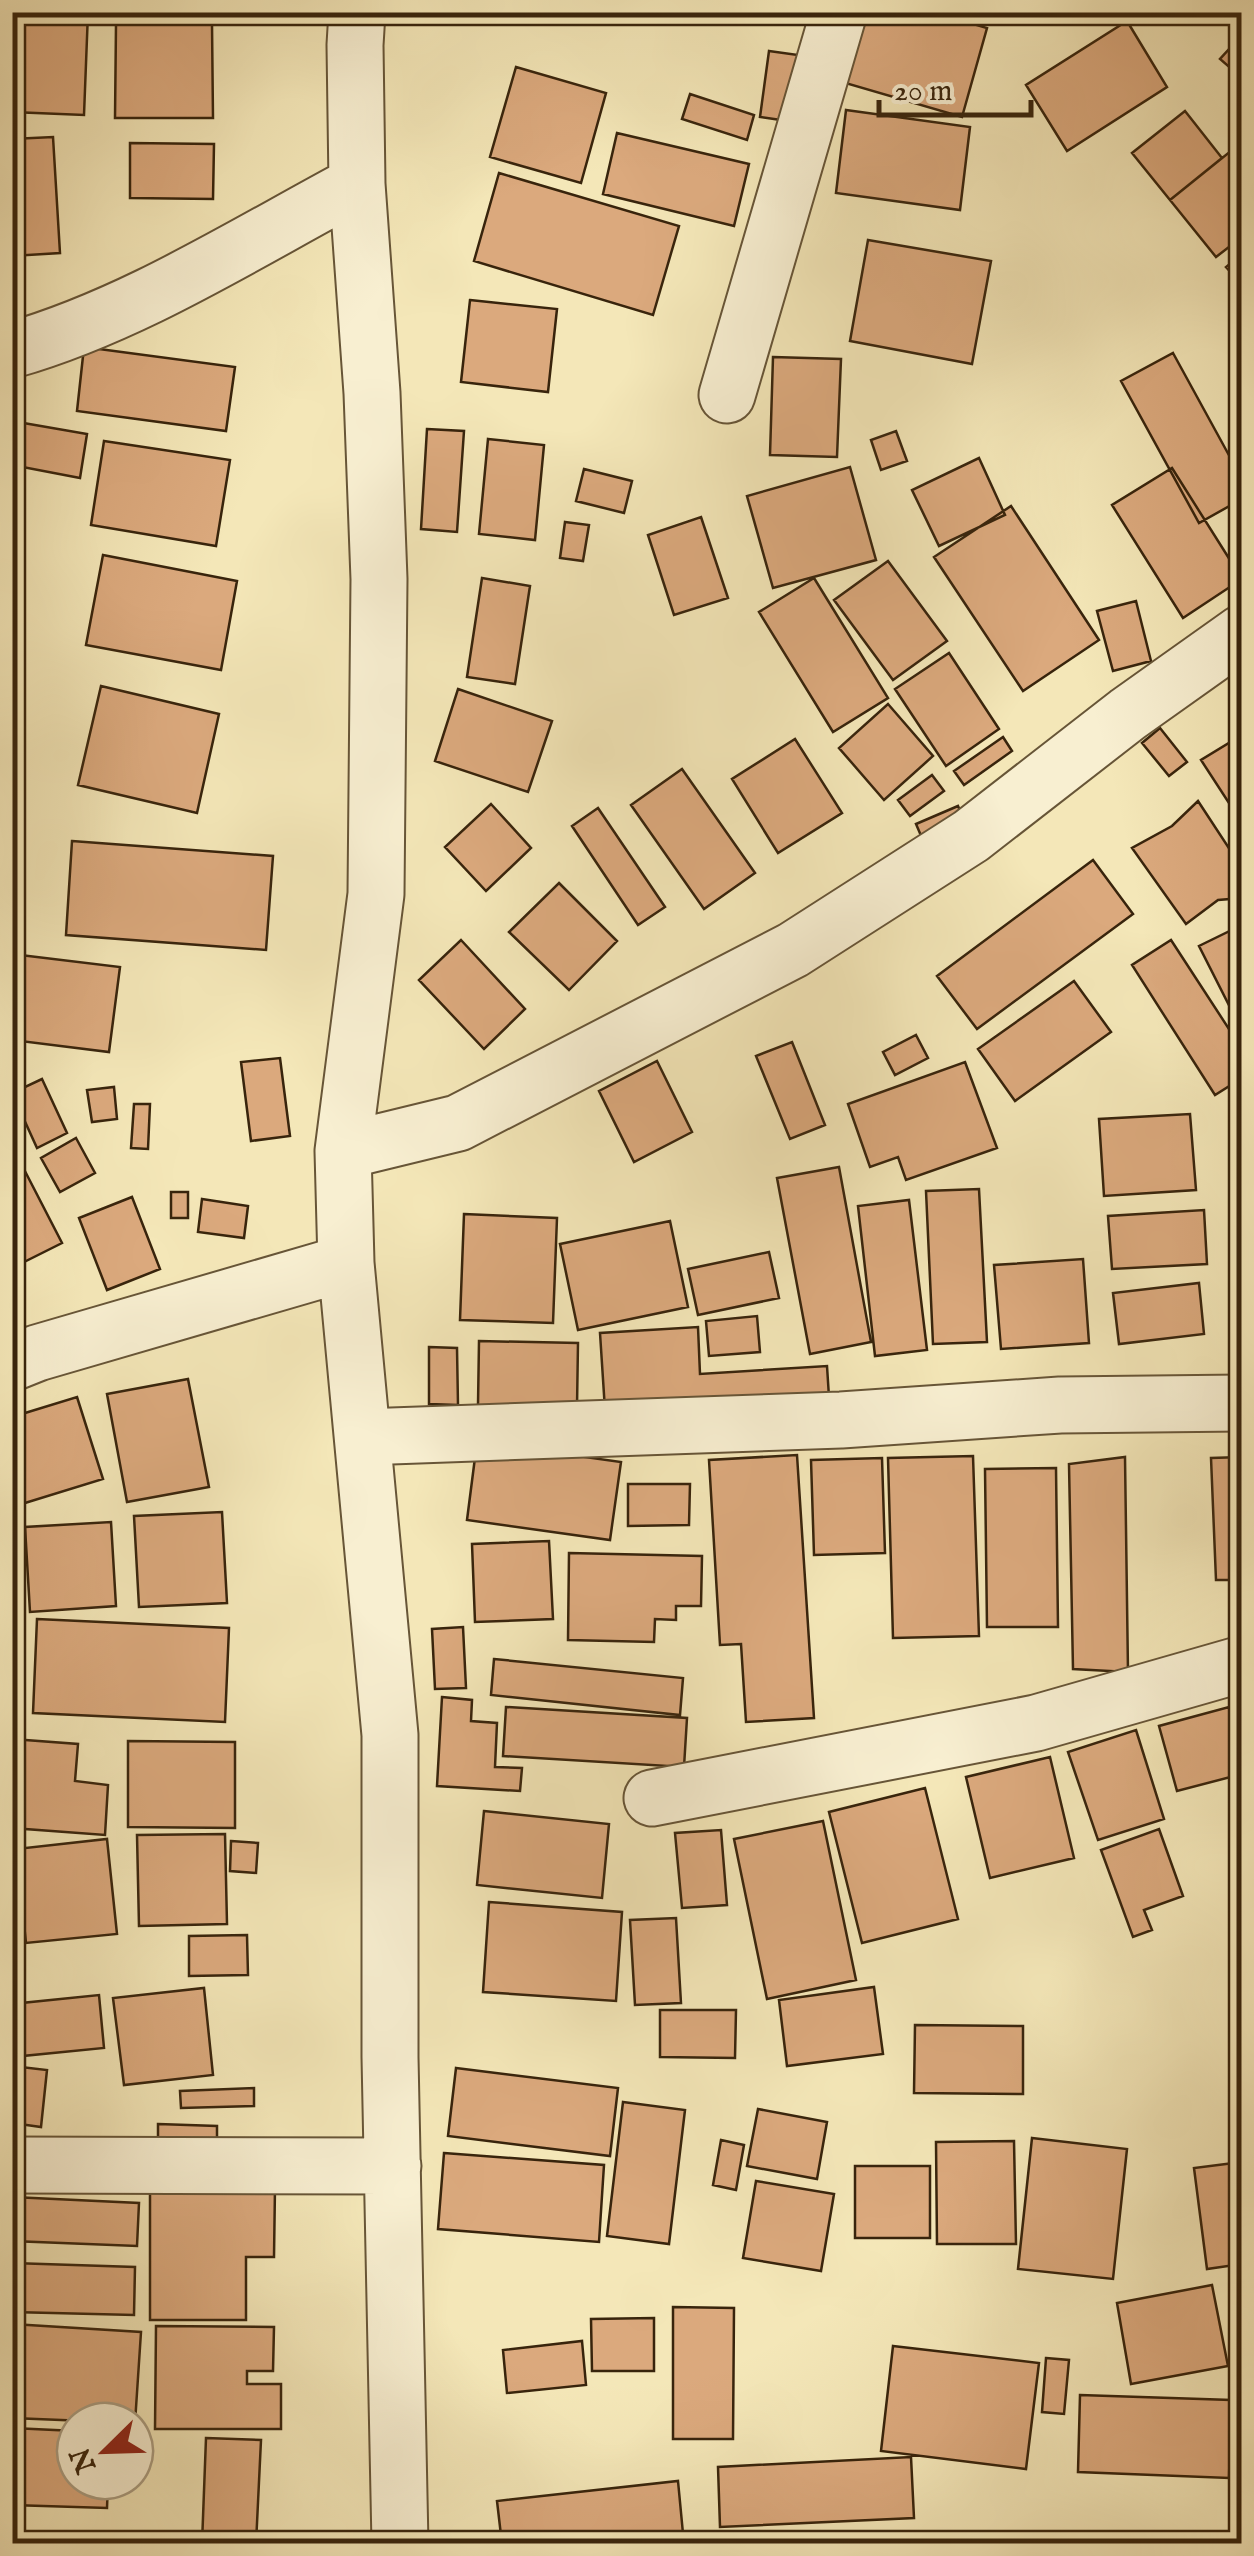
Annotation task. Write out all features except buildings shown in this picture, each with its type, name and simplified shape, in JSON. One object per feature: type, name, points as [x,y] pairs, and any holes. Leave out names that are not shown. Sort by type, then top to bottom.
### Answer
[{"type":"street","points":[[357,12],[357,184],[372,393],[378,579],[376,894],[343,1151],[346,1263],[390,1735],[400,2544]]},
{"type":"street","points":[[727,395],[840,12]]},
{"type":"street","points":[[12,350],[41,342],[145,296],[357,184]]},
{"type":"street","points":[[343,1151],[458,1123],[794,950],[971,836],[1128,714],[1242,634]]},
{"type":"street","points":[[12,1364],[346,1263]]},
{"type":"street","points":[[362,1437],[840,1420],[1060,1404],[1242,1403]]},
{"type":"street","points":[[652,1798],[1036,1723],[1242,1664]]},
{"type":"street","points":[[12,2165],[393,2166]]}]
